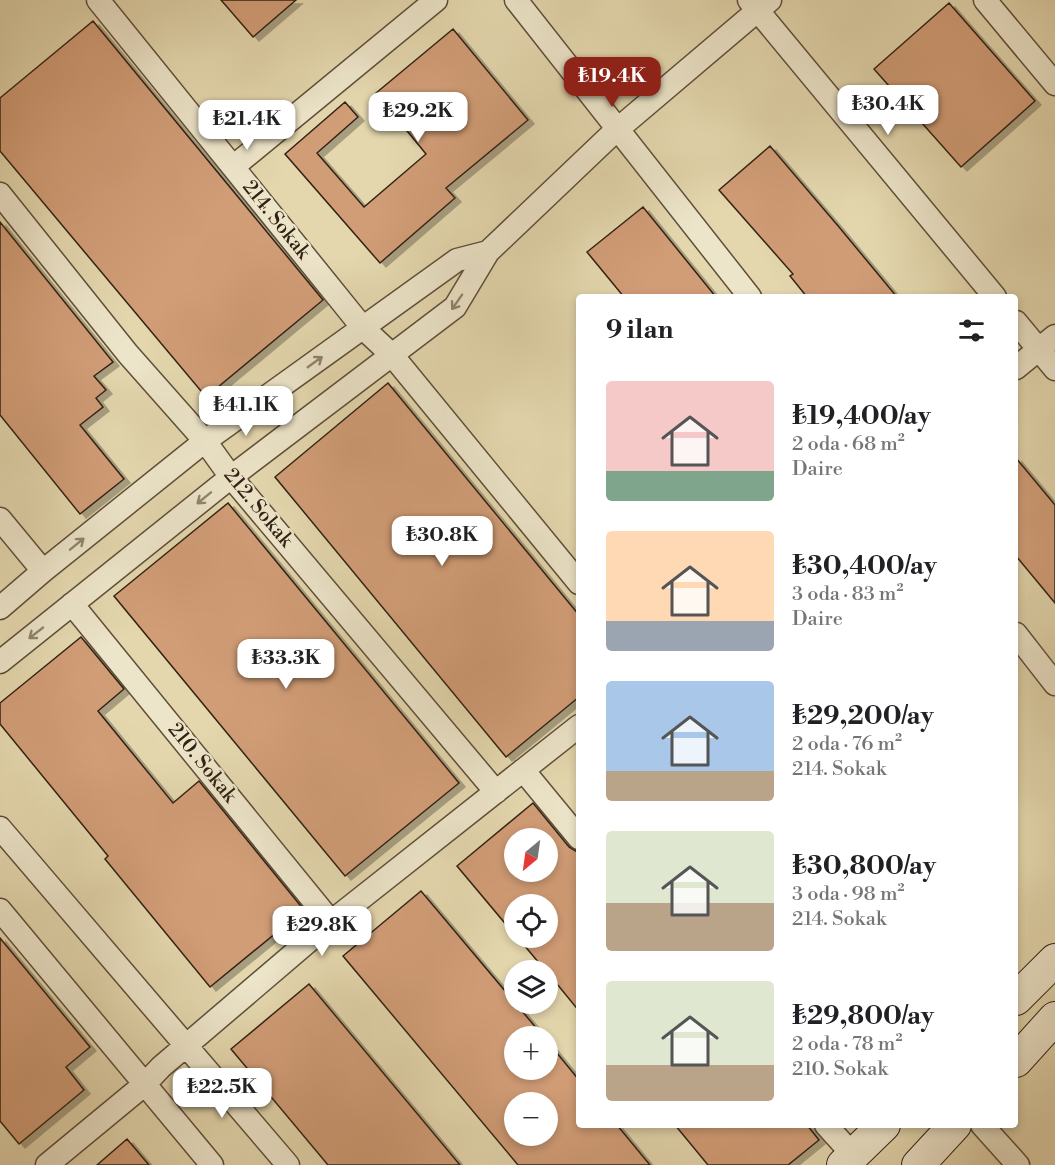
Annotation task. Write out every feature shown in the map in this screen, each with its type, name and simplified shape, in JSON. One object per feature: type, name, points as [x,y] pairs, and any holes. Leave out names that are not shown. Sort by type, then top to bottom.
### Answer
[{"type":"main road","points":[[1018,997],[1055,960]]},
{"type":"main road","points":[[1018,1058],[1055,1018]]},
{"type":"main road","points":[[848,1160],[881,1128]]},
{"type":"main road","points":[[918,1165],[953,1128]]},
{"type":"street","points":[[233,167],[436,0]]},
{"type":"street","points":[[516,0],[748,294]]},
{"type":"street","points":[[985,0],[1055,84]]},
{"type":"street","name":"214. Sokak","points":[[100,1],[363,328],[392,355]]},
{"type":"street","points":[[0,662],[231,477],[455,308],[488,252],[618,129],[759,4],[993,294]]},
{"type":"street","name":"212. Sokak","points":[[0,194],[128,354],[205,441],[231,477],[496,792]]},
{"type":"street","points":[[0,609],[42,571],[205,441],[457,260],[488,252]]},
{"type":"street","points":[[1018,323],[1047,343],[1055,369]]},
{"type":"street","points":[[1018,366],[1047,343]]},
{"type":"street","points":[[392,355],[576,579]]},
{"type":"street","points":[[0,519],[42,571]]},
{"type":"street","name":"210. Sokak","points":[[72,604],[331,922]]},
{"type":"street","points":[[1018,637],[1055,684]]},
{"type":"street","points":[[47,1165],[146,1084],[186,1046],[331,922],[576,728]]},
{"type":"street","points":[[523,770],[576,834]]},
{"type":"street","points":[[0,828],[288,1165]]},
{"type":"street","points":[[0,910],[212,1165]]},
{"type":"street","points":[[828,1128],[848,1160]]},
{"type":"street","points":[[985,1128],[1018,1165]]},
{"type":"building","points":[[221,0],[296,0],[253,37]]},
{"type":"building","points":[[949,3],[1035,101],[961,167],[874,69]]},
{"type":"building","points":[[93,21],[323,300],[206,397],[0,151],[0,98]]},
{"type":"building","points":[[453,29],[528,120],[446,188],[455,198],[380,263],[285,154],[345,102],[358,117],[317,153],[364,207],[426,154],[376,93]]},
{"type":"building","points":[[770,146],[895,294],[805,294],[790,276],[793,274],[719,190]]},
{"type":"building","points":[[643,207],[714,294],[622,294],[587,252]]},
{"type":"building","points":[[0,222],[113,362],[94,376],[106,390],[96,398],[103,407],[80,425],[124,479],[80,514],[0,415]]},
{"type":"building","points":[[388,383],[576,611],[576,699],[506,757],[275,477]]},
{"type":"building","points":[[1018,460],[1055,505],[1055,603],[1018,558]]},
{"type":"building","points":[[228,503],[459,783],[345,876],[114,596]]},
{"type":"building","points":[[81,637],[124,689],[98,711],[173,803],[199,781],[304,910],[210,987],[105,859],[108,856],[0,724],[0,703]]},
{"type":"building","points":[[533,803],[553,828],[504,828],[504,882],[558,882],[558,834],[569,847],[576,851],[576,1007],[558,985],[558,960],[537,960],[526,948],[558,948],[558,894],[504,894],[504,922],[457,866]]},
{"type":"building","points":[[421,891],[504,990],[504,1014],[524,1014],[535,1026],[504,1026],[504,1080],[558,1080],[558,1054],[576,1076],[576,1128],[619,1128],[650,1165],[518,1165],[343,956]]},
{"type":"building","points":[[0,938],[90,1047],[66,1067],[84,1090],[19,1144],[0,1121]]},
{"type":"building","points":[[309,984],[460,1165],[328,1165],[231,1049]]},
{"type":"building","points":[[677,1128],[809,1128],[819,1140],[788,1165],[708,1165]]},
{"type":"building","points":[[127,1139],[149,1165],[97,1165]]}]
